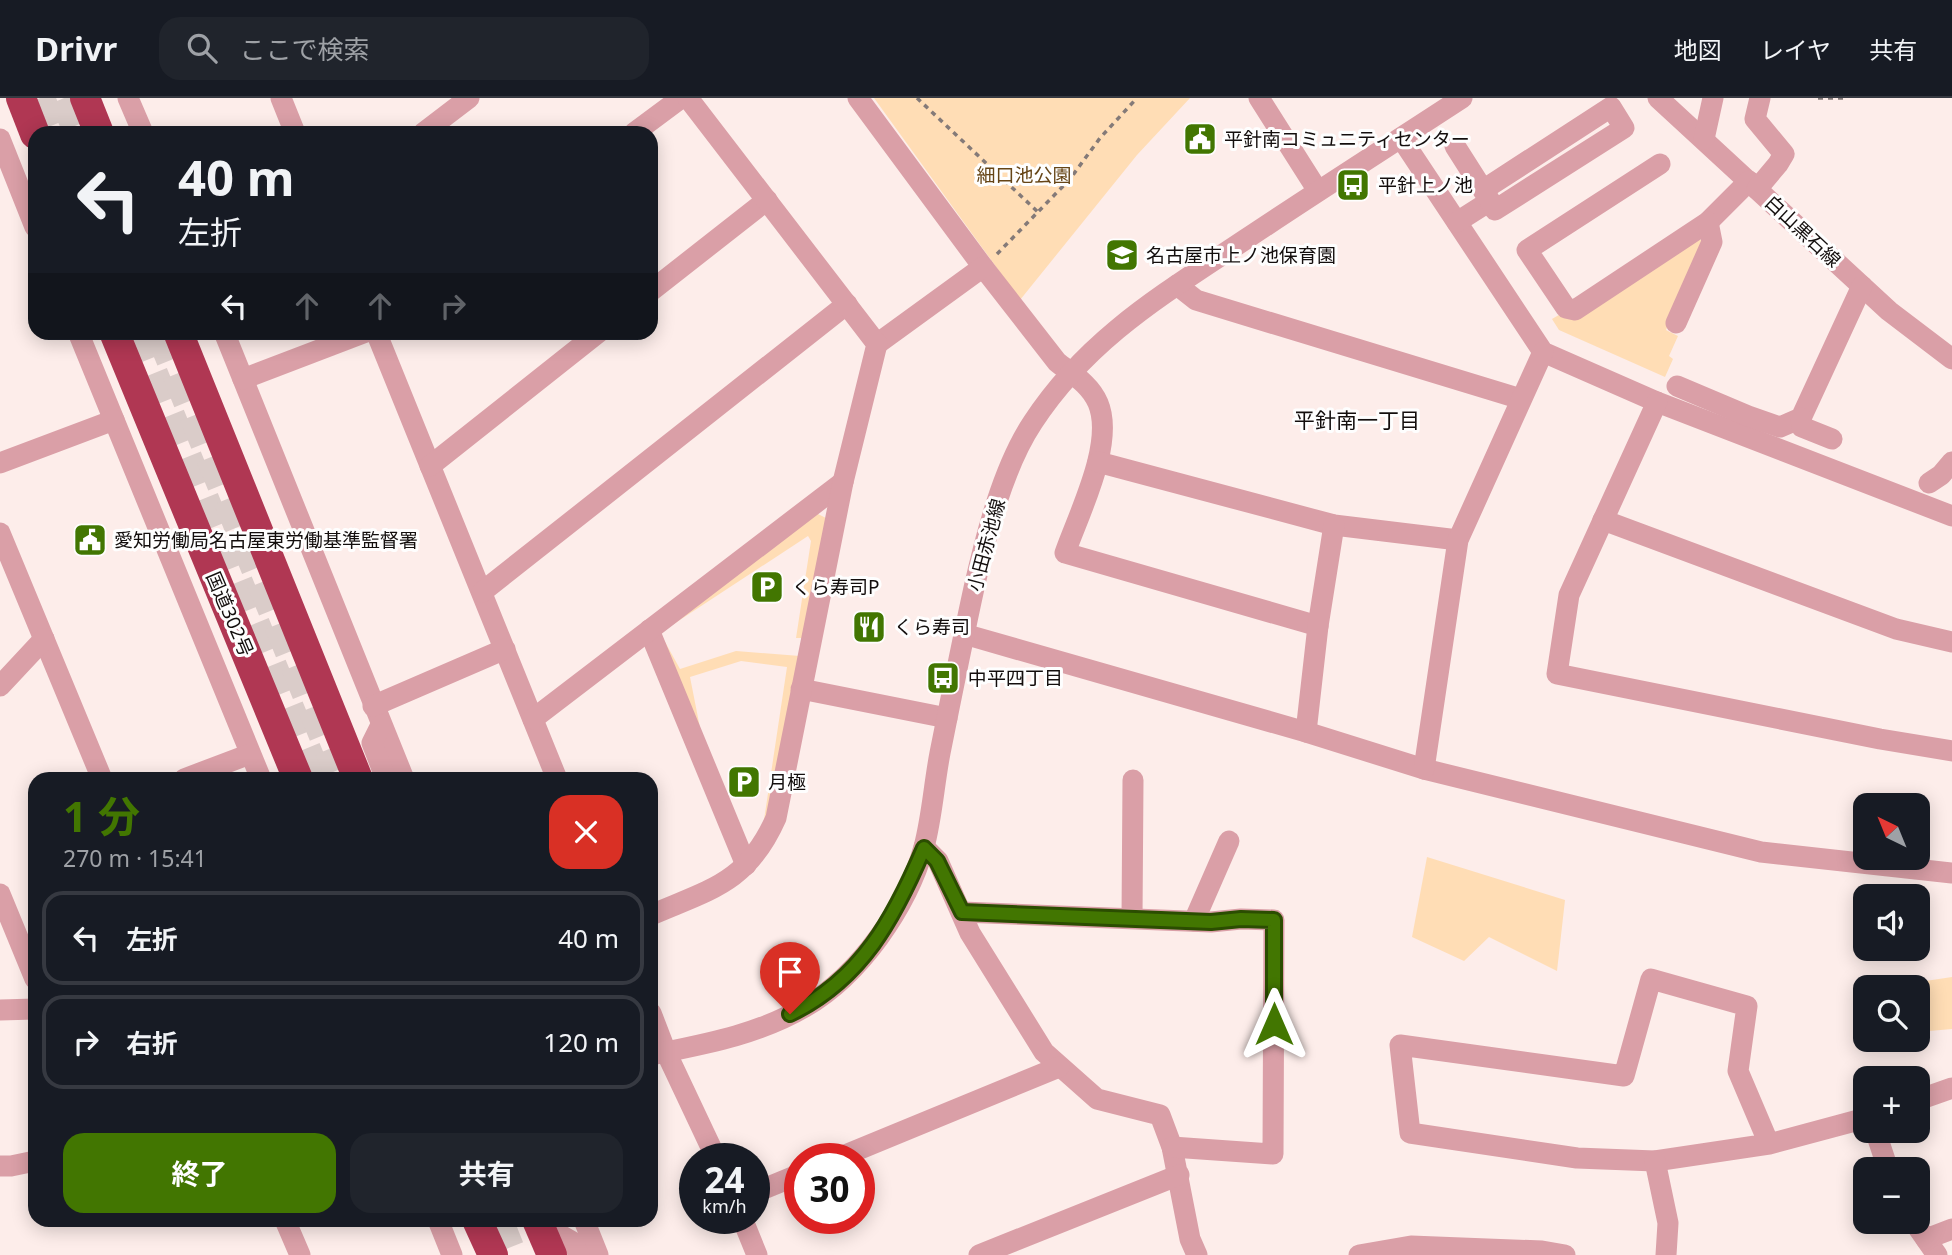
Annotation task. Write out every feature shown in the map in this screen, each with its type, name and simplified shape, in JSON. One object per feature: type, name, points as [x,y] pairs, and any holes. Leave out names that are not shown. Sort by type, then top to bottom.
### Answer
[{"type":"highway","points":[[21,98],[32,126]]},
{"type":"highway","points":[[85,98],[96,126]]},
{"type":"highway","name":"国道302号","points":[[117,340],[296,772]]},
{"type":"highway","points":[[181,340],[355,772]]},
{"type":"highway","points":[[480,1227],[493,1255]]},
{"type":"highway","points":[[540,1227],[552,1255]]},
{"type":"street","points":[[128,98],[140,126]]},
{"type":"street","points":[[281,98],[292,126]]},
{"type":"street","points":[[433,126],[469,98]]},
{"type":"street","points":[[643,126],[681,98]]},
{"type":"street","points":[[688,98],[877,344]]},
{"type":"street","points":[[858,98],[1057,362],[1073,371],[1097,402],[1103,421],[1098,463],[1065,553],[1318,626]]},
{"type":"street","points":[[1259,98],[1318,191]]},
{"type":"street","name":"小田赤池線","points":[[659,1053],[746,1034],[806,1006],[834,986],[862,959],[883,932],[902,900],[924,848],[964,634],[995,507],[1030,425],[1073,371],[1095,346],[1131,317],[1462,98]]},
{"type":"street","name":"白山黒石線","points":[[1658,98],[1889,311],[1952,359]]},
{"type":"street","points":[[1704,139],[1713,98]]},
{"type":"street","points":[[1660,164],[1527,250],[1566,308],[1575,310],[1708,222],[1779,164],[1784,154],[1755,120],[1760,98]]},
{"type":"street","points":[[1455,146],[1486,195],[1495,210],[1624,128],[1611,107],[1486,195],[1457,222]]},
{"type":"street","points":[[1401,138],[1543,352],[1657,402],[1952,516]]},
{"type":"street","points":[[0,139],[28,209]]},
{"type":"street","points":[[658,286],[767,200]]},
{"type":"street","points":[[1676,323],[1712,242],[1708,222]]},
{"type":"street","points":[[658,912],[725,883],[746,865],[765,842],[776,818],[843,482],[877,344],[983,267]]},
{"type":"street","points":[[1177,285],[1196,300],[1521,399]]},
{"type":"street","points":[[1832,439],[1802,427],[1801,418],[1862,286]]},
{"type":"street","points":[[482,592],[846,304]]},
{"type":"street","points":[[81,340],[258,772]]},
{"type":"street","points":[[227,340],[401,772]]},
{"type":"street","points":[[243,379],[345,340]]},
{"type":"street","points":[[379,340],[554,772]]},
{"type":"street","points":[[429,466],[589,340]]},
{"type":"street","points":[[1424,769],[1458,540],[1543,352]]},
{"type":"street","points":[[1677,386],[1780,427],[1801,418]]},
{"type":"street","points":[[1657,402],[1569,595],[1557,674],[1952,751]]},
{"type":"street","points":[[0,463],[114,419]]},
{"type":"street","points":[[1929,483],[1941,475],[1952,462]]},
{"type":"street","points":[[1098,463],[1334,526],[1458,540]]},
{"type":"street","points":[[533,719],[843,482]]},
{"type":"street","points":[[1603,520],[1896,629],[1952,642]]},
{"type":"street","points":[[1306,732],[1318,626],[1334,526]]},
{"type":"street","points":[[0,533],[99,772]]},
{"type":"street","points":[[649,630],[746,865]]},
{"type":"street","points":[[964,634],[1306,732],[1424,769],[1761,852],[1952,873]]},
{"type":"street","points":[[0,686],[44,639]]},
{"type":"street","points":[[377,715],[505,649]]},
{"type":"street","points":[[801,689],[947,718]]},
{"type":"street","points":[[377,715],[372,743],[383,772]]},
{"type":"street","points":[[202,772],[250,754]]},
{"type":"street","points":[[1132,918],[1133,780]]},
{"type":"street","points":[[1194,922],[1229,841]]},
{"type":"street","points":[[924,848],[937,861],[970,933],[1044,1052],[1097,1099],[1160,1115],[1172,1147],[1190,1239],[1197,1255]]},
{"type":"street","points":[[0,894],[28,962]]},
{"type":"street","points":[[962,912],[1194,922],[1274,920],[1273,1154],[1172,1147]]},
{"type":"street","points":[[1769,1144],[1738,1071],[1747,1006],[1651,979],[1624,1076],[1400,1045],[1410,1133],[1577,1157],[1655,1161],[1769,1144],[1853,1121]]},
{"type":"street","points":[[0,1010],[28,1009]]},
{"type":"street","points":[[659,1053],[708,1143]]},
{"type":"street","points":[[874,1143],[1059,1067]]},
{"type":"street","points":[[1930,1096],[1952,1088]]},
{"type":"street","points":[[1655,1161],[1668,1223],[1666,1255]]},
{"type":"street","points":[[0,1166],[11,1167],[28,1163]]},
{"type":"street","points":[[979,1255],[1179,1175]]},
{"type":"street","points":[[288,1227],[300,1255]]},
{"type":"street","points":[[441,1227],[453,1255]]},
{"type":"street","points":[[548,1227],[573,1242],[579,1255]]},
{"type":"street","points":[[587,1227],[598,1255]]},
{"type":"street","points":[[1925,1238],[1952,1229]]},
{"type":"street","points":[[748,1234],[757,1255]]},
{"type":"street","points":[[1359,1255],[1411,1246],[1542,1251],[1565,1255]]},
{"type":"path","points":[[917,98],[1039,213]]},
{"type":"path","points":[[983,267],[1070,179],[1100,138],[1137,98]]},
{"type":"path","points":[[1818,98],[1847,98]]},
{"type":"green space","name":"細口池公園","points":[[874,98],[1190,98],[1137,155],[1020,300]]},
{"type":"green space","points":[[1695,235],[1705,244],[1666,330],[1678,336],[1669,356],[1673,359],[1665,377],[1559,330],[1552,319]]},
{"type":"green space","points":[[814,512],[828,519],[803,638],[796,638],[811,541],[808,536],[660,633]]},
{"type":"green space","points":[[660,633],[680,669],[736,651],[800,656],[765,824],[787,667],[741,661],[690,677],[703,743]]},
{"type":"green space","points":[[1427,857],[1565,900],[1557,971],[1489,937],[1464,961],[1412,937]]},
{"type":"green space","points":[[1952,977],[1952,1029],[1930,1031],[1930,980]]},
{"type":"tunnel","points":[[40,98],[51,126]]},
{"type":"tunnel","points":[[64,98],[76,126]]},
{"type":"tunnel","points":[[139,340],[315,772]]},
{"type":"tunnel","points":[[163,340],[338,770]]},
{"type":"tunnel","points":[[501,1227],[512,1255]]},
{"type":"place","name":"平針南コミュニティセンター","points":[[1200,139]]},
{"type":"place","name":"平針上ノ池","points":[[1353,185]]},
{"type":"place","name":"名古屋市上ノ池保育園","points":[[1122,255]]},
{"type":"place","name":"愛知労働局名古屋東労働基準監督署","points":[[90,540]]},
{"type":"place","name":"くら寿司P","points":[[767,587]]},
{"type":"place","name":"くら寿司","points":[[869,627]]},
{"type":"place","name":"中平四丁目","points":[[943,678]]},
{"type":"place","name":"月極","points":[[744,782]]},
{"type":"district","name":"平針南一丁目","points":[[1357,421]]},
{"type":"route","points":[[790,1014],[834,986],[862,959],[883,932],[902,900],[924,848],[937,861],[962,912],[1211,922],[1274,920],[1274,1024]]}]
